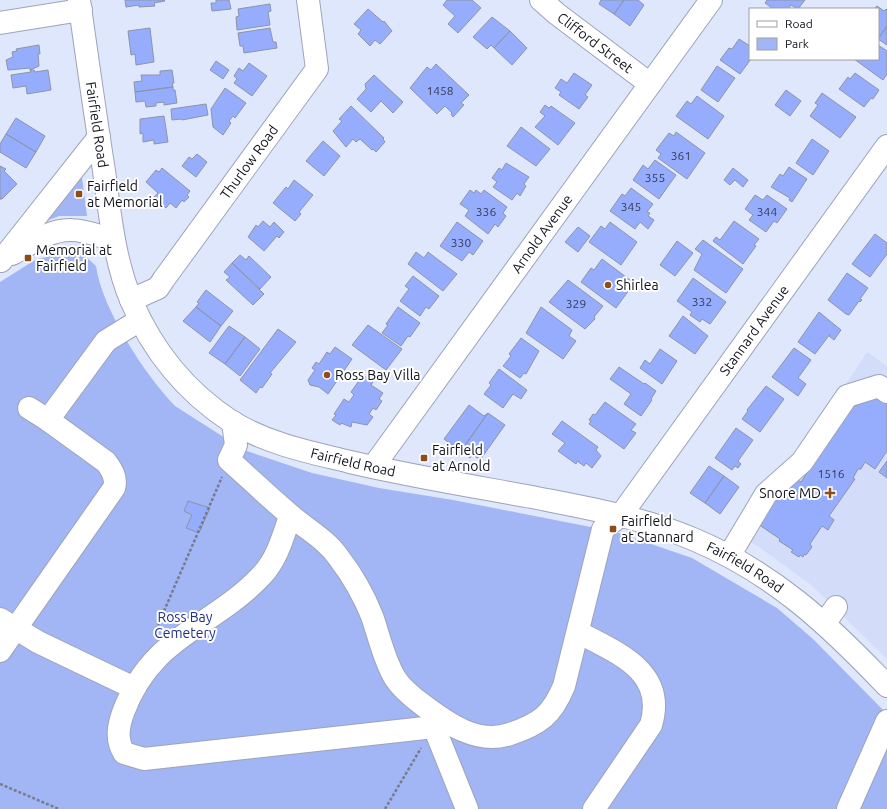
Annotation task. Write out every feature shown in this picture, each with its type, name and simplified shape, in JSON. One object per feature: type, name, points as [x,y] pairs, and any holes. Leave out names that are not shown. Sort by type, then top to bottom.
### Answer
[{"type":"street","name":"Thurlow Road","points":[[131,300],[158,288],[317,69],[308,0]]},
{"type":"street","name":"Clifford Street","points":[[541,0],[557,14],[650,84]]},
{"type":"street","name":"Arnold Avenue","points":[[373,467],[711,0]]},
{"type":"street","name":"Fairfield Road","points":[[80,5],[114,240],[131,300],[154,345],[175,373],[206,402],[233,422],[261,437],[296,449],[373,467],[621,515],[694,539],[729,556],[758,573],[794,598],[830,615],[887,686]]},
{"type":"street","points":[[0,23],[80,5]]},
{"type":"street","points":[[0,261],[99,137]]},
{"type":"street","name":"Stannard Avenue","points":[[229,460],[290,516],[316,533],[339,557],[355,581],[371,614],[394,677],[404,690],[437,722],[483,737],[505,736],[529,728],[547,716],[557,703],[564,686],[603,529],[621,515],[887,146]]},
{"type":"street","points":[[0,261],[38,239],[58,231],[72,230],[114,240]]},
{"type":"street","points":[[48,420],[106,342],[140,320]]},
{"type":"street","points":[[729,556],[766,494],[802,462],[847,396],[879,386],[887,392]]},
{"type":"street","points":[[0,651],[7,624],[114,488],[115,482],[113,472],[106,462],[29,408]]},
{"type":"street","points":[[229,460],[236,445],[233,422]]},
{"type":"street","points":[[290,516],[275,557],[260,577],[241,594],[164,650],[150,664],[134,688],[120,723],[118,737],[119,746],[124,753],[144,759],[437,722],[467,809]]},
{"type":"street","points":[[7,624],[134,688]]},
{"type":"street","points":[[578,632],[624,657],[634,665],[643,674],[654,697],[655,711],[651,725],[594,809]]},
{"type":"street","points":[[848,809],[887,721]]},
{"type":"path","points":[[153,636],[204,521],[229,460]]},
{"type":"path","points":[[385,809],[437,722]]},
{"type":"path","points":[[0,784],[59,809]]},
{"type":"shaded area","points":[[867,352],[887,366],[887,659],[810,584],[759,547],[732,532],[796,461]]},
{"type":"green space","points":[[81,170],[87,216],[59,216],[39,224]]},
{"type":"green space","name":"Ross Bay Cemetery","points":[[66,252],[85,256],[96,266],[107,302],[126,340],[163,393],[175,406],[244,450],[312,473],[379,488],[453,500],[616,532],[692,558],[777,608],[813,639],[887,714],[887,809],[0,809],[0,282],[35,260]]},
{"type":"building","points":[[125,0],[165,1],[154,3],[155,6],[139,7],[139,5],[126,7]]},
{"type":"building","points":[[216,0],[229,0],[231,9],[212,11],[211,3],[216,3]]},
{"type":"building","points":[[447,0],[472,0],[481,8],[458,33],[448,24],[455,16],[443,5]]},
{"type":"building","points":[[601,0],[624,0],[614,14],[599,4]]},
{"type":"building","points":[[624,0],[638,0],[644,5],[630,26],[614,14]]},
{"type":"building","points":[[767,0],[805,0],[799,8],[791,5],[789,8],[772,8],[765,3]]},
{"type":"building","points":[[270,4],[271,11],[268,12],[270,25],[237,30],[236,17],[239,16],[238,9]]},
{"type":"building","points":[[877,6],[884,11],[886,9],[887,10],[887,26],[879,38],[879,8],[875,8]]},
{"type":"building","points":[[368,9],[383,22],[384,21],[392,31],[380,44],[375,40],[370,46],[358,34],[361,30],[354,24]]},
{"type":"building","points":[[492,17],[510,31],[494,48],[491,45],[487,49],[473,37]]},
{"type":"building","points":[[887,26],[887,45],[879,40]]},
{"type":"building","points":[[150,28],[154,62],[136,65],[135,54],[131,55],[128,31]]},
{"type":"building","points":[[270,28],[273,42],[276,42],[277,48],[244,53],[243,46],[240,46],[238,33]]},
{"type":"building","points":[[510,31],[527,48],[512,65],[494,48]]},
{"type":"building","points":[[739,39],[749,45],[749,60],[750,60],[740,74],[720,60],[729,48],[732,49]]},
{"type":"building","points":[[39,45],[39,66],[30,70],[30,68],[8,70],[6,60],[13,57],[12,52],[17,51],[16,49]]},
{"type":"building","points":[[879,46],[887,51],[887,74],[883,80],[855,60],[879,60]]},
{"type":"building","points":[[216,61],[229,70],[223,79],[210,70]]},
{"type":"building","points":[[249,63],[267,76],[252,96],[234,83],[237,79],[234,76],[239,68],[243,71]]},
{"type":"building","points":[[436,64],[469,95],[461,103],[464,105],[453,117],[451,114],[452,113],[445,106],[437,114],[410,88],[427,67],[431,70]]},
{"type":"building","points":[[717,66],[735,78],[718,102],[701,90]]},
{"type":"building","points":[[30,70],[34,70],[35,72],[48,70],[51,90],[27,94],[26,86],[13,88],[11,75],[31,72]]},
{"type":"building","points":[[172,70],[174,83],[172,83],[173,87],[135,92],[134,82],[142,81],[141,75],[160,75],[160,71]]},
{"type":"building","points":[[574,73],[592,85],[585,95],[588,97],[579,109],[559,95],[561,92],[555,88],[561,79],[567,83]]},
{"type":"building","points":[[855,73],[879,90],[873,99],[871,98],[864,107],[839,89],[848,77],[850,79]]},
{"type":"building","points":[[374,75],[403,102],[393,113],[381,101],[371,112],[357,99],[366,89],[365,84]]},
{"type":"building","points":[[173,87],[173,90],[175,90],[177,103],[164,105],[164,102],[156,103],[156,106],[146,107],[145,101],[136,102],[135,92]]},
{"type":"building","points":[[225,88],[246,103],[235,118],[233,116],[229,121],[231,123],[223,135],[213,127],[211,109]]},
{"type":"building","points":[[786,90],[801,101],[790,116],[775,105]]},
{"type":"building","points":[[822,93],[856,117],[840,138],[810,116],[818,105],[815,103]]},
{"type":"building","points":[[697,96],[724,116],[708,139],[676,116],[687,101],[691,104]]},
{"type":"building","points":[[206,104],[208,115],[182,120],[172,120],[171,109]]},
{"type":"building","points":[[545,105],[549,108],[551,106],[575,123],[558,145],[535,127],[545,116],[540,112]]},
{"type":"building","points":[[351,106],[384,138],[383,139],[385,142],[376,152],[360,139],[356,142],[353,139],[346,147],[333,131],[342,121],[339,119]]},
{"type":"building","points":[[164,116],[168,142],[154,144],[154,140],[143,142],[143,133],[140,134],[140,119]]},
{"type":"building","points":[[16,118],[45,136],[36,152],[6,134]]},
{"type":"building","points":[[521,127],[550,149],[536,166],[507,146]]},
{"type":"building","points":[[676,132],[705,153],[687,179],[658,158],[661,154],[656,150],[669,133],[674,136]]},
{"type":"building","points":[[6,134],[36,152],[26,168],[0,152],[0,144]]},
{"type":"building","points":[[812,139],[829,151],[813,175],[796,163]]},
{"type":"building","points":[[323,141],[340,156],[324,176],[306,161]]},
{"type":"building","points":[[197,154],[207,162],[196,177],[182,166],[189,157],[192,159]]},
{"type":"building","points":[[655,160],[676,175],[659,199],[633,180],[643,165],[648,169]]},
{"type":"building","points":[[506,163],[529,177],[524,184],[526,186],[520,196],[517,193],[512,200],[493,187],[497,182],[492,178],[499,168],[502,170]]},
{"type":"building","points":[[0,166],[6,169],[4,171],[17,184],[2,199],[0,199]]},
{"type":"building","points":[[789,167],[807,179],[792,202],[789,200],[790,198],[771,187],[780,174],[783,176]]},
{"type":"building","points":[[162,168],[190,191],[187,195],[189,197],[184,202],[182,200],[176,208],[170,203],[166,208],[154,197],[158,193],[146,182],[156,170],[159,172]]},
{"type":"building","points":[[733,168],[748,180],[743,187],[735,180],[730,185],[724,180]]},
{"type":"building","points":[[294,180],[313,195],[299,212],[301,214],[295,221],[273,203],[286,187],[288,189]]},
{"type":"building","points":[[631,188],[653,204],[647,212],[650,213],[648,216],[654,220],[648,229],[640,222],[635,229],[610,211],[622,194],[625,196]]},
{"type":"building","points":[[470,190],[474,193],[476,190],[481,194],[484,190],[507,207],[503,213],[506,216],[498,227],[495,224],[488,234],[465,216],[469,210],[460,204]]},
{"type":"building","points":[[755,195],[763,200],[767,195],[787,209],[777,223],[774,221],[766,232],[749,220],[753,215],[745,209]]},
{"type":"building","points":[[263,221],[270,227],[274,222],[284,232],[279,238],[277,236],[264,251],[248,237],[256,225],[258,227]]},
{"type":"building","points":[[734,221],[759,239],[754,245],[756,246],[743,264],[713,241],[716,237],[720,240]]},
{"type":"building","points":[[457,222],[483,241],[473,255],[469,252],[462,261],[440,246]]},
{"type":"building","points":[[610,222],[637,242],[621,265],[589,242],[601,226],[605,229]]},
{"type":"building","points":[[578,227],[590,236],[578,252],[565,242]]},
{"type":"building","points":[[875,234],[887,243],[887,254],[870,277],[852,264]]},
{"type":"building","points":[[703,240],[743,269],[726,293],[694,270],[702,254],[695,249]]},
{"type":"building","points":[[677,241],[693,253],[675,276],[660,265]]},
{"type":"building","points":[[416,252],[424,258],[428,252],[457,274],[443,291],[408,264]]},
{"type":"building","points":[[240,255],[246,260],[249,256],[271,277],[260,289],[232,263]]},
{"type":"building","name":"Shirlea","points":[[602,259],[634,283],[616,308],[581,282],[591,268],[594,270]]},
{"type":"building","points":[[232,263],[264,294],[253,305],[226,280],[230,277],[224,272]]},
{"type":"building","points":[[847,273],[868,288],[860,299],[862,300],[860,302],[859,301],[849,315],[828,300]]},
{"type":"building","points":[[413,276],[439,296],[429,309],[426,307],[420,316],[400,301],[409,289],[405,286]]},
{"type":"building","points":[[693,278],[726,302],[710,324],[702,319],[700,322],[690,315],[692,312],[677,301]]},
{"type":"building","points":[[568,280],[603,306],[594,317],[595,319],[585,329],[549,302]]},
{"type":"building","points":[[206,290],[233,311],[221,326],[196,307],[199,303],[197,302]]},
{"type":"building","points":[[196,307],[221,326],[210,342],[183,321]]},
{"type":"building","points":[[398,307],[420,323],[410,337],[408,336],[401,346],[382,333],[388,325],[386,324]]},
{"type":"building","points":[[541,307],[572,330],[569,336],[576,341],[563,359],[526,333]]},
{"type":"building","points":[[819,312],[841,330],[834,340],[829,336],[830,334],[815,354],[798,342]]},
{"type":"building","points":[[683,316],[708,336],[695,354],[669,336]]},
{"type":"building","points":[[368,325],[402,349],[386,370],[352,345]]},
{"type":"building","points":[[229,326],[245,337],[225,364],[209,353]]},
{"type":"building","points":[[278,329],[296,342],[270,373],[272,374],[262,388],[260,387],[256,393],[240,380]]},
{"type":"building","points":[[245,337],[260,349],[240,376],[225,364]]},
{"type":"building","points":[[521,338],[539,351],[526,374],[524,373],[520,378],[503,366],[511,356],[509,354]]},
{"type":"building","name":"Ross Bay Villa","points":[[335,347],[352,359],[328,394],[319,387],[310,385],[308,380],[315,370],[312,368],[316,362],[319,364],[327,352],[330,354]]},
{"type":"building","points":[[794,348],[811,360],[798,378],[806,384],[798,396],[772,377]]},
{"type":"building","points":[[660,349],[677,361],[662,384],[640,368],[645,360],[650,364]]},
{"type":"building","points":[[619,367],[656,391],[651,399],[652,400],[641,416],[624,404],[631,394],[610,379]]},
{"type":"building","points":[[499,369],[527,390],[521,399],[513,394],[503,408],[484,394],[491,385],[489,383]]},
{"type":"building","points":[[363,375],[373,382],[371,385],[383,393],[379,399],[382,401],[376,410],[373,408],[369,414],[373,417],[367,425],[352,422],[351,427],[341,423],[340,425],[332,420],[336,415],[334,414],[344,399],[349,402],[354,395],[351,392]]},
{"type":"building","points":[[766,386],[784,399],[760,432],[742,419],[748,411],[747,410]]},
{"type":"building","points":[[884,396],[887,398],[887,451],[875,469],[865,462],[861,469],[858,469],[853,478],[855,479],[829,516],[834,520],[828,530],[822,526],[810,544],[812,547],[806,555],[804,554],[803,557],[800,555],[799,557],[791,552],[793,550],[779,541],[780,539],[758,524],[779,495],[783,498],[796,479],[801,482],[851,407]]},
{"type":"building","points":[[605,402],[636,424],[631,430],[636,433],[624,449],[589,424],[591,421],[589,420],[593,414],[595,415]]},
{"type":"building","points":[[469,405],[484,416],[488,413],[458,455],[450,449],[452,445],[444,439]]},
{"type":"building","points":[[488,413],[505,425],[480,460],[472,454],[470,458],[462,452],[460,456],[458,455]]},
{"type":"building","points":[[562,421],[598,447],[596,450],[601,456],[592,468],[586,463],[584,466],[577,461],[576,464],[558,451],[565,443],[552,434]]},
{"type":"building","points":[[736,428],[753,440],[738,461],[741,464],[738,468],[735,466],[732,470],[715,458]]},
{"type":"building","points":[[887,461],[887,478],[879,472]]},
{"type":"building","points":[[709,466],[724,476],[705,503],[690,493]]},
{"type":"building","points":[[724,476],[739,487],[720,514],[705,503]]},
{"type":"building","points":[[188,501],[210,508],[199,533],[186,528],[192,515],[184,511]]},
{"type":"place","name":"Fairfield at Memorial","points":[[79,194]]},
{"type":"place","name":"Memorial at Fairfield","points":[[28,258]]},
{"type":"place","name":"Shirlea","points":[[608,285]]},
{"type":"place","name":"Ross Bay Villa","points":[[327,375]]},
{"type":"place","name":"Fairfield at Arnold","points":[[424,458]]},
{"type":"place","name":"Snore MD","points":[[830,493]]},
{"type":"place","name":"Fairfield at Stannard","points":[[613,529]]}]
